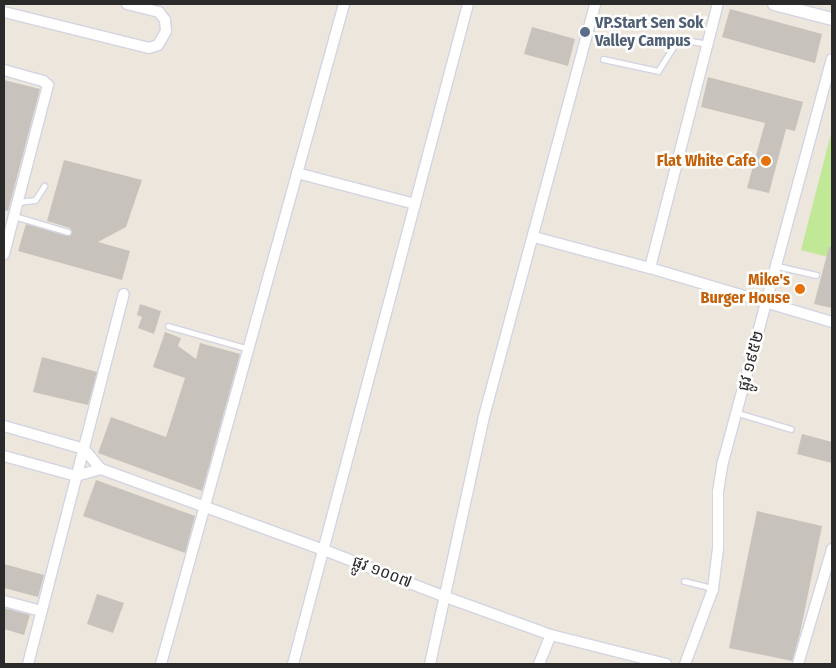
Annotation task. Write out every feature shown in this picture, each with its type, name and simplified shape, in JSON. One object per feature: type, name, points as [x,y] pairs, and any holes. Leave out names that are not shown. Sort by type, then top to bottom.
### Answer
[{"type":"street","points":[[4,12],[149,48],[158,45],[166,31],[165,20],[158,12],[140,5],[127,4]]},
{"type":"street","points":[[161,664],[204,506],[250,349],[344,4]]},
{"type":"street","points":[[293,664],[468,4]]},
{"type":"street","points":[[430,664],[443,596],[483,420],[534,238],[595,4]]},
{"type":"street","points":[[650,268],[718,4]]},
{"type":"street","points":[[774,4],[832,19]]},
{"type":"street","name":"ផ្លូវ ១៩៥២","points":[[685,664],[713,589],[718,548],[718,492],[723,462],[738,413],[832,59]]},
{"type":"street","points":[[4,70],[43,81],[48,85],[18,202],[10,222],[4,254]]},
{"type":"street","points":[[297,173],[415,204]]},
{"type":"street","points":[[534,238],[650,268],[832,322]]},
{"type":"street","points":[[28,664],[124,294]]},
{"type":"street","points":[[4,426],[84,449]]},
{"type":"street","name":"ផ្លូវ ១០០៧","points":[[84,449],[101,469],[324,550],[443,596],[551,635],[666,664]]},
{"type":"street","points":[[4,456],[76,476],[101,469]]},
{"type":"street","points":[[798,664],[832,549]]},
{"type":"street","points":[[4,601],[42,610]]},
{"type":"street","points":[[539,664],[551,635]]},
{"type":"lane","points":[[603,59],[658,71],[676,42],[685,40],[707,44]]},
{"type":"lane","points":[[18,202],[35,200],[44,186]]},
{"type":"lane","points":[[10,222],[68,232]]},
{"type":"lane","points":[[777,266],[816,275]]},
{"type":"lane","points":[[168,326],[250,349]]},
{"type":"lane","points":[[738,413],[791,429]]},
{"type":"lane","points":[[684,581],[713,589]]},
{"type":"green space","points":[[832,130],[832,258],[801,250]]},
{"type":"building","points":[[730,9],[822,34],[815,63],[722,37]]},
{"type":"building","points":[[532,27],[575,39],[568,66],[524,54]]},
{"type":"building","points":[[708,77],[803,102],[795,131],[786,129],[769,193],[747,188],[765,123],[701,107]]},
{"type":"building","points":[[4,80],[40,89],[8,211],[4,210]]},
{"type":"building","points":[[64,160],[142,180],[126,227],[98,242],[130,251],[122,280],[18,251],[26,224],[67,236],[72,234],[70,228],[47,221]]},
{"type":"building","points":[[829,247],[832,247],[832,308],[814,304]]},
{"type":"building","points":[[140,304],[161,311],[154,334],[138,328],[142,317],[137,315]]},
{"type":"building","points":[[165,332],[181,338],[178,346],[196,359],[200,343],[240,354],[202,491],[98,453],[111,417],[166,437],[185,378],[153,367]]},
{"type":"building","points":[[42,357],[97,372],[88,405],[33,392]]},
{"type":"building","points":[[802,434],[832,442],[832,463],[797,454]]},
{"type":"building","points":[[96,480],[195,516],[185,553],[83,516]]},
{"type":"building","points":[[757,511],[822,526],[800,633],[792,661],[729,648]]},
{"type":"building","points":[[4,564],[44,575],[38,597],[4,588]]},
{"type":"building","points":[[97,594],[124,603],[113,633],[87,624]]},
{"type":"building","points":[[4,608],[30,615],[24,635],[4,629]]},
{"type":"place","name":"VP.Start Sen Sok Valley Campus","points":[[585,32]]},
{"type":"place","name":"Flat White Cafe","points":[[766,161]]},
{"type":"place","name":"Mike's Burger House","points":[[800,289]]}]
